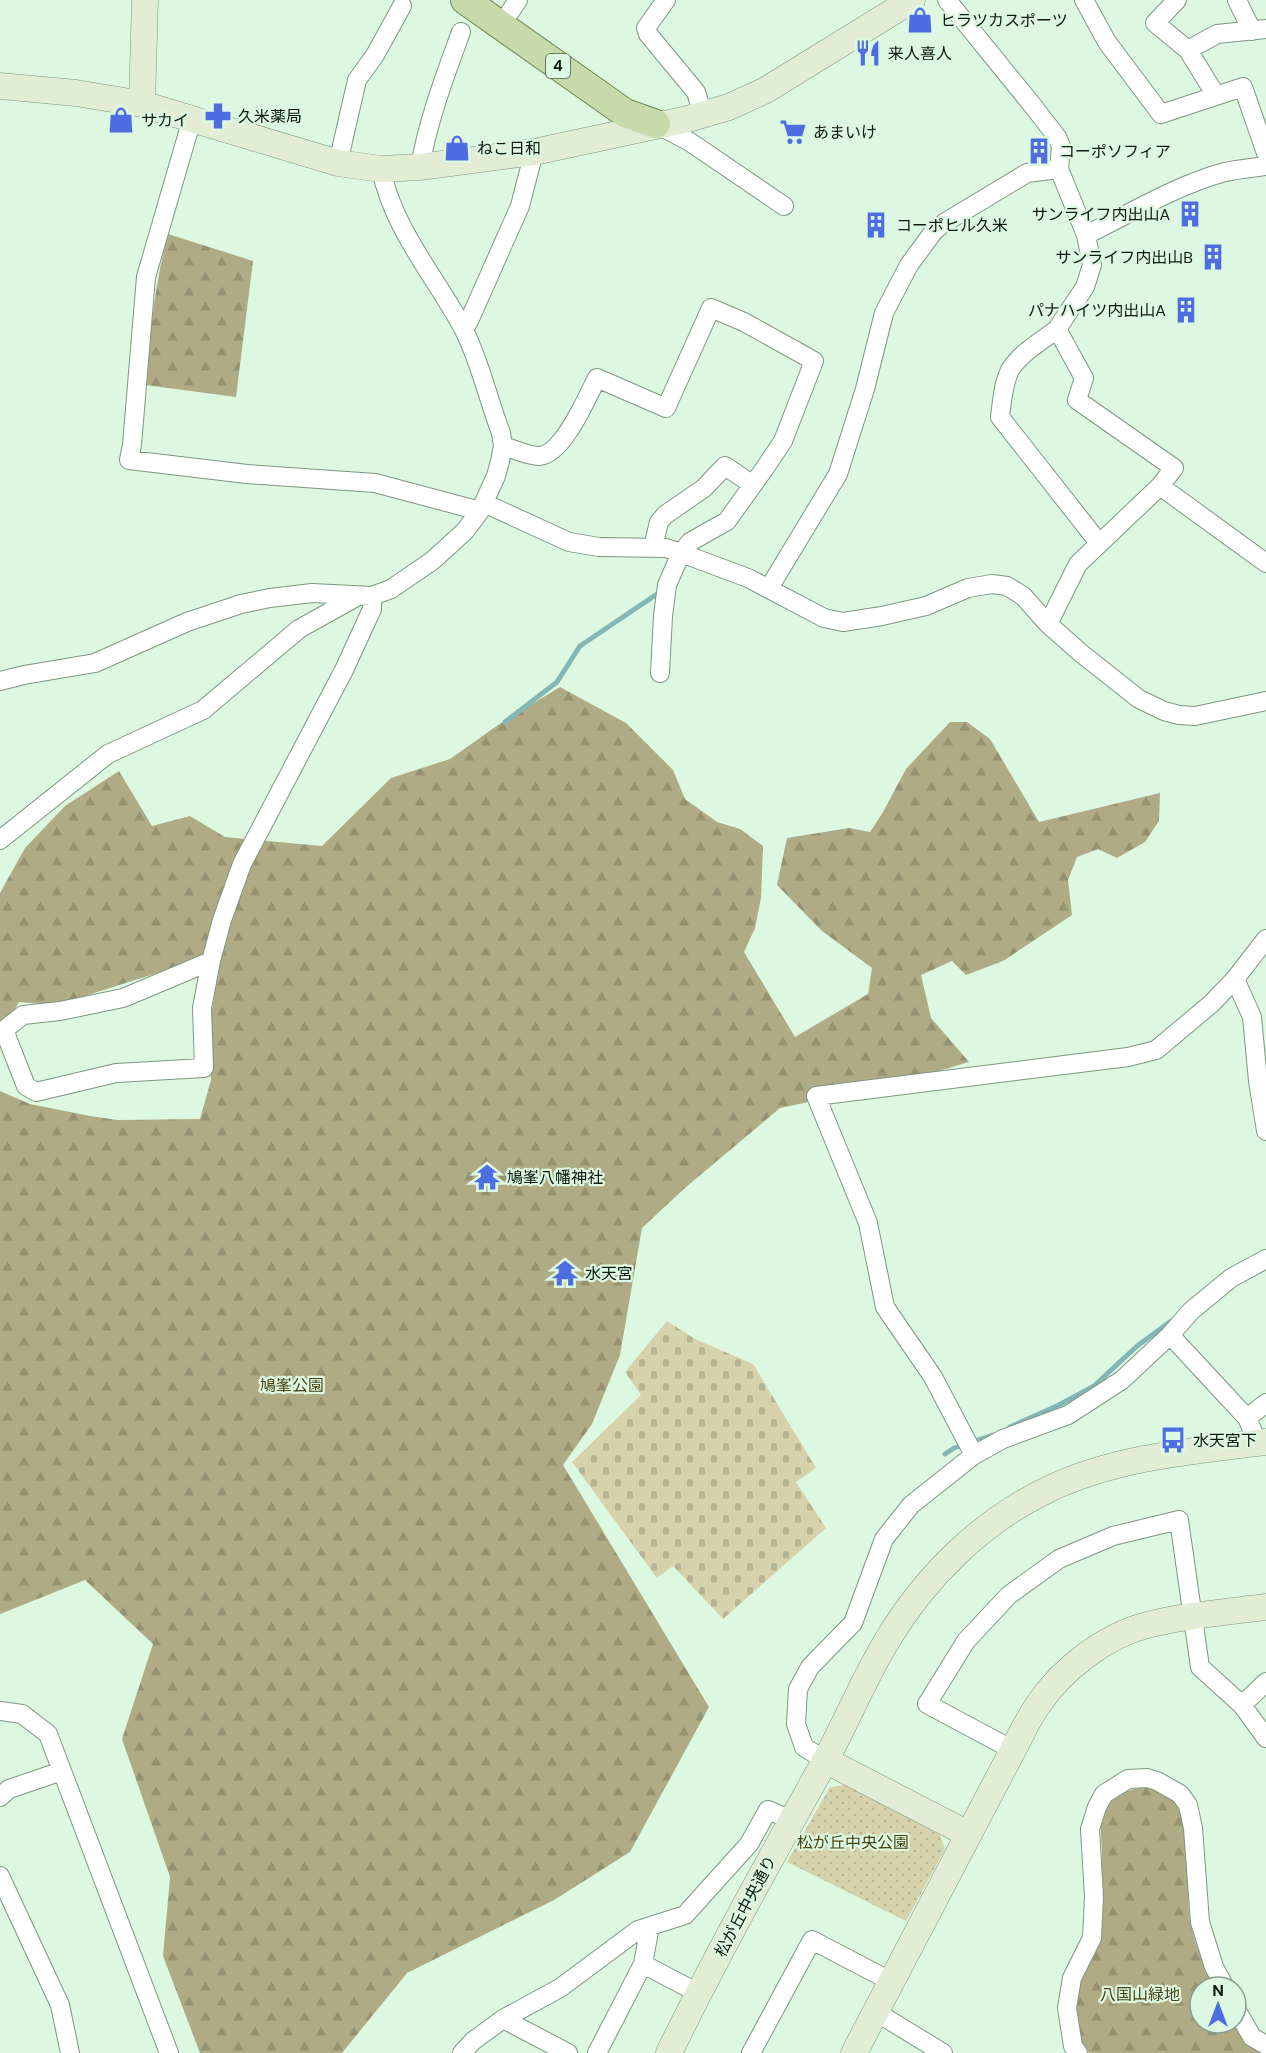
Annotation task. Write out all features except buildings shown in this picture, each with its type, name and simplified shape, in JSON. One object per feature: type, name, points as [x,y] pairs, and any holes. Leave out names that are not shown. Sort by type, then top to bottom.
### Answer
[{"type":"main road","name":"4","points":[[465,0],[625,113],[656,124]]},
{"type":"main road","name":"4","points":[[507,4],[642,106],[656,124]]},
{"type":"street","points":[[142,104],[145,0]]},
{"type":"street","points":[[666,0],[646,28],[648,34],[696,92],[703,115]]},
{"type":"street","points":[[0,86],[76,93],[142,104],[338,163],[381,169],[420,166],[534,152],[594,141],[656,124],[703,115],[766,90],[912,0]]},
{"type":"street","points":[[947,0],[1057,137],[1061,146],[1059,169],[1086,235],[1092,265],[1085,287],[1057,329],[1016,362],[1009,372],[1000,417],[1099,543]]},
{"type":"street","points":[[1084,0],[1107,42],[1161,114],[1215,94],[1243,87],[1266,153]]},
{"type":"street","points":[[1177,0],[1155,23],[1188,50],[1215,94]]},
{"type":"street","points":[[1237,0],[1259,30]]},
{"type":"street","points":[[338,163],[357,80],[375,55],[402,6]]},
{"type":"street","points":[[1188,50],[1217,34],[1259,30]]},
{"type":"street","points":[[420,166],[423,146],[443,80],[461,32]]},
{"type":"street","points":[[192,119],[146,277],[129,460],[247,474],[375,483],[482,507],[569,542],[599,547],[666,548],[748,578],[824,618],[843,622],[926,606],[968,588],[992,584],[1007,586],[1023,596],[1048,624],[1082,654],[1139,699],[1164,711],[1195,716],[1266,701]]},
{"type":"street","points":[[656,124],[690,142],[784,206]]},
{"type":"street","points":[[464,329],[520,206],[534,152]]},
{"type":"street","points":[[1086,235],[1210,177],[1226,172],[1266,166]]},
{"type":"street","points":[[0,840],[108,754],[203,710],[299,629],[365,596],[391,590],[432,561],[465,531],[482,507],[496,476],[503,446],[501,433],[464,329],[406,235],[384,185],[381,169]]},
{"type":"street","points":[[769,588],[838,474],[865,389],[881,321],[909,265],[934,231],[944,223],[1027,173],[1059,169]]},
{"type":"street","points":[[503,446],[535,456],[549,453],[570,431],[597,378],[666,408],[711,308],[744,322],[814,361],[783,441],[753,485],[727,521],[690,542],[681,553],[667,585],[660,673]]},
{"type":"street","points":[[1048,624],[1078,564],[1160,486],[1174,468],[1077,400],[1084,378],[1057,329]]},
{"type":"street","points":[[653,547],[659,522],[665,515],[704,488],[725,466],[753,485]]},
{"type":"street","points":[[1160,486],[1266,563]]},
{"type":"street","points":[[0,681],[95,663],[187,622],[270,597],[312,593],[365,596]]},
{"type":"street","points":[[211,961],[123,998],[60,1011],[23,1015],[4,1030],[26,1086],[36,1092],[116,1073],[204,1068],[202,1008],[222,920],[242,864],[344,670],[372,609],[365,596]]},
{"type":"street","points":[[974,1455],[933,1377],[885,1307],[868,1223],[816,1096],[1128,1057],[1156,1050],[1211,1004],[1235,979],[1266,939]]},
{"type":"street","points":[[1235,979],[1252,1017],[1262,1080],[1266,1131]]},
{"type":"street","points":[[968,1834],[804,1747],[796,1724],[798,1689],[810,1667],[853,1623],[884,1539],[911,1505],[974,1455],[1003,1439],[1068,1415],[1122,1380],[1170,1335],[1191,1311],[1231,1278],[1266,1259]]},
{"type":"street","points":[[1170,1335],[1247,1418],[1262,1442]]},
{"type":"street","points":[[1247,1418],[1266,1403]]},
{"type":"street","name":"松が丘中央通り","points":[[669,2053],[698,1994],[825,1760],[887,1640],[914,1600],[944,1565],[975,1536],[1047,1490],[1083,1476],[1156,1456],[1262,1442]]},
{"type":"street","points":[[1013,1750],[927,1704],[966,1641],[1009,1595],[1059,1559],[1113,1536],[1179,1520],[1200,1666],[1242,1705],[1266,1738]]},
{"type":"street","points":[[854,2053],[1013,1750],[1038,1705],[1063,1676],[1091,1652],[1121,1635],[1146,1625],[1266,1607]]},
{"type":"street","points":[[1242,1705],[1266,1683]]},
{"type":"street","points":[[0,1711],[22,1714],[48,1734],[169,2053]]},
{"type":"street","points":[[0,1797],[9,1789],[62,1771]]},
{"type":"street","points":[[1078,2053],[1073,2046],[1067,2008],[1072,1977],[1092,1938],[1094,1897],[1090,1829],[1104,1794],[1128,1779],[1147,1778],[1157,1781],[1180,1794],[1188,1805],[1193,1828],[1200,1922],[1218,1975]]},
{"type":"street","points":[[462,2053],[473,2041],[503,2019],[560,1988],[638,1930],[685,1915],[749,1844],[768,1810],[791,1820]]},
{"type":"street","points":[[0,1876],[60,2005],[70,2053]]},
{"type":"street","points":[[597,2053],[643,1964],[650,1926]]},
{"type":"street","points":[[752,2053],[812,1940],[892,1982]]},
{"type":"street","points":[[643,1964],[698,1994]]},
{"type":"street","points":[[876,2012],[943,2053]]},
{"type":"street","points":[[503,2019],[568,2053]]},
{"type":"street","points":[[1248,2030],[1252,2037],[1266,2045]]},
{"type":"green space","points":[[168,234],[253,261],[236,397],[145,385],[156,290]]},
{"type":"green space","name":"鳩峯公園","points":[[560,687],[626,723],[673,770],[685,799],[717,822],[740,829],[763,846],[761,898],[755,928],[744,952],[795,1037],[868,994],[872,968],[822,931],[777,885],[787,838],[849,828],[870,832],[906,769],[950,722],[967,722],[990,739],[1039,822],[1160,793],[1159,821],[1145,842],[1117,858],[1098,849],[1077,857],[1068,880],[1072,915],[1003,961],[966,975],[952,961],[921,975],[931,1018],[969,1062],[894,1084],[780,1108],[686,1187],[642,1228],[620,1355],[592,1424],[563,1465],[709,1707],[630,1852],[554,1900],[407,1973],[342,2053],[200,2053],[163,1956],[170,1877],[122,1739],[153,1644],[85,1580],[0,1614],[0,1091],[30,1104],[118,1120],[200,1119],[211,1080],[209,1029],[220,959],[208,957],[56,1005],[19,1002],[0,1034],[0,893],[25,848],[65,806],[119,771],[152,826],[190,816],[225,837],[322,846],[391,778],[450,759],[498,725]]},
{"type":"green space","points":[[667,1321],[695,1339],[753,1364],[816,1468],[796,1482],[826,1528],[723,1619],[673,1566],[657,1578],[572,1462],[641,1395],[625,1372]]},
{"type":"green space","name":"松が丘中央公園","points":[[845,1785],[940,1835],[945,1849],[906,1921],[787,1862],[830,1787]]},
{"type":"green space","name":"八国山緑地","points":[[1140,1787],[1161,1790],[1174,1801],[1181,1814],[1187,1849],[1190,1919],[1200,1954],[1211,1975],[1188,1975],[1188,2035],[1248,2035],[1266,2053],[1089,2053],[1078,2037],[1074,2012],[1079,1981],[1101,1938],[1100,1813],[1115,1795]]},
{"type":"waterway","points":[[505,722],[557,682],[580,646],[660,592]]},
{"type":"waterway","points":[[1010,1427],[1094,1386],[1137,1346],[1171,1321]]},
{"type":"waterway","points":[[945,1454],[954,1448],[993,1435]]},
{"type":"place","name":"ヒラツカスポーツ","points":[[920,20]]},
{"type":"place","name":"来人喜人","points":[[868,53]]},
{"type":"place","name":"久米薬局","points":[[218,116]]},
{"type":"place","name":"サカイ","points":[[121,120]]},
{"type":"place","name":"あまいけ","points":[[793,132]]},
{"type":"place","name":"ねこ日和","points":[[457,148]]},
{"type":"place","name":"コーポソフィア","points":[[1039,151]]},
{"type":"place","name":"サンライフ内出山A","points":[[1190,214]]},
{"type":"place","name":"コーポヒル久米","points":[[876,225]]},
{"type":"place","name":"サンライフ内出山B","points":[[1213,257]]},
{"type":"place","name":"パナハイツ内出山A","points":[[1186,310]]},
{"type":"place","name":"鳩峯八幡神社","points":[[487,1177]]},
{"type":"place","name":"水天宮","points":[[565,1273]]},
{"type":"place","name":"水天宮下","points":[[1173,1440]]}]
